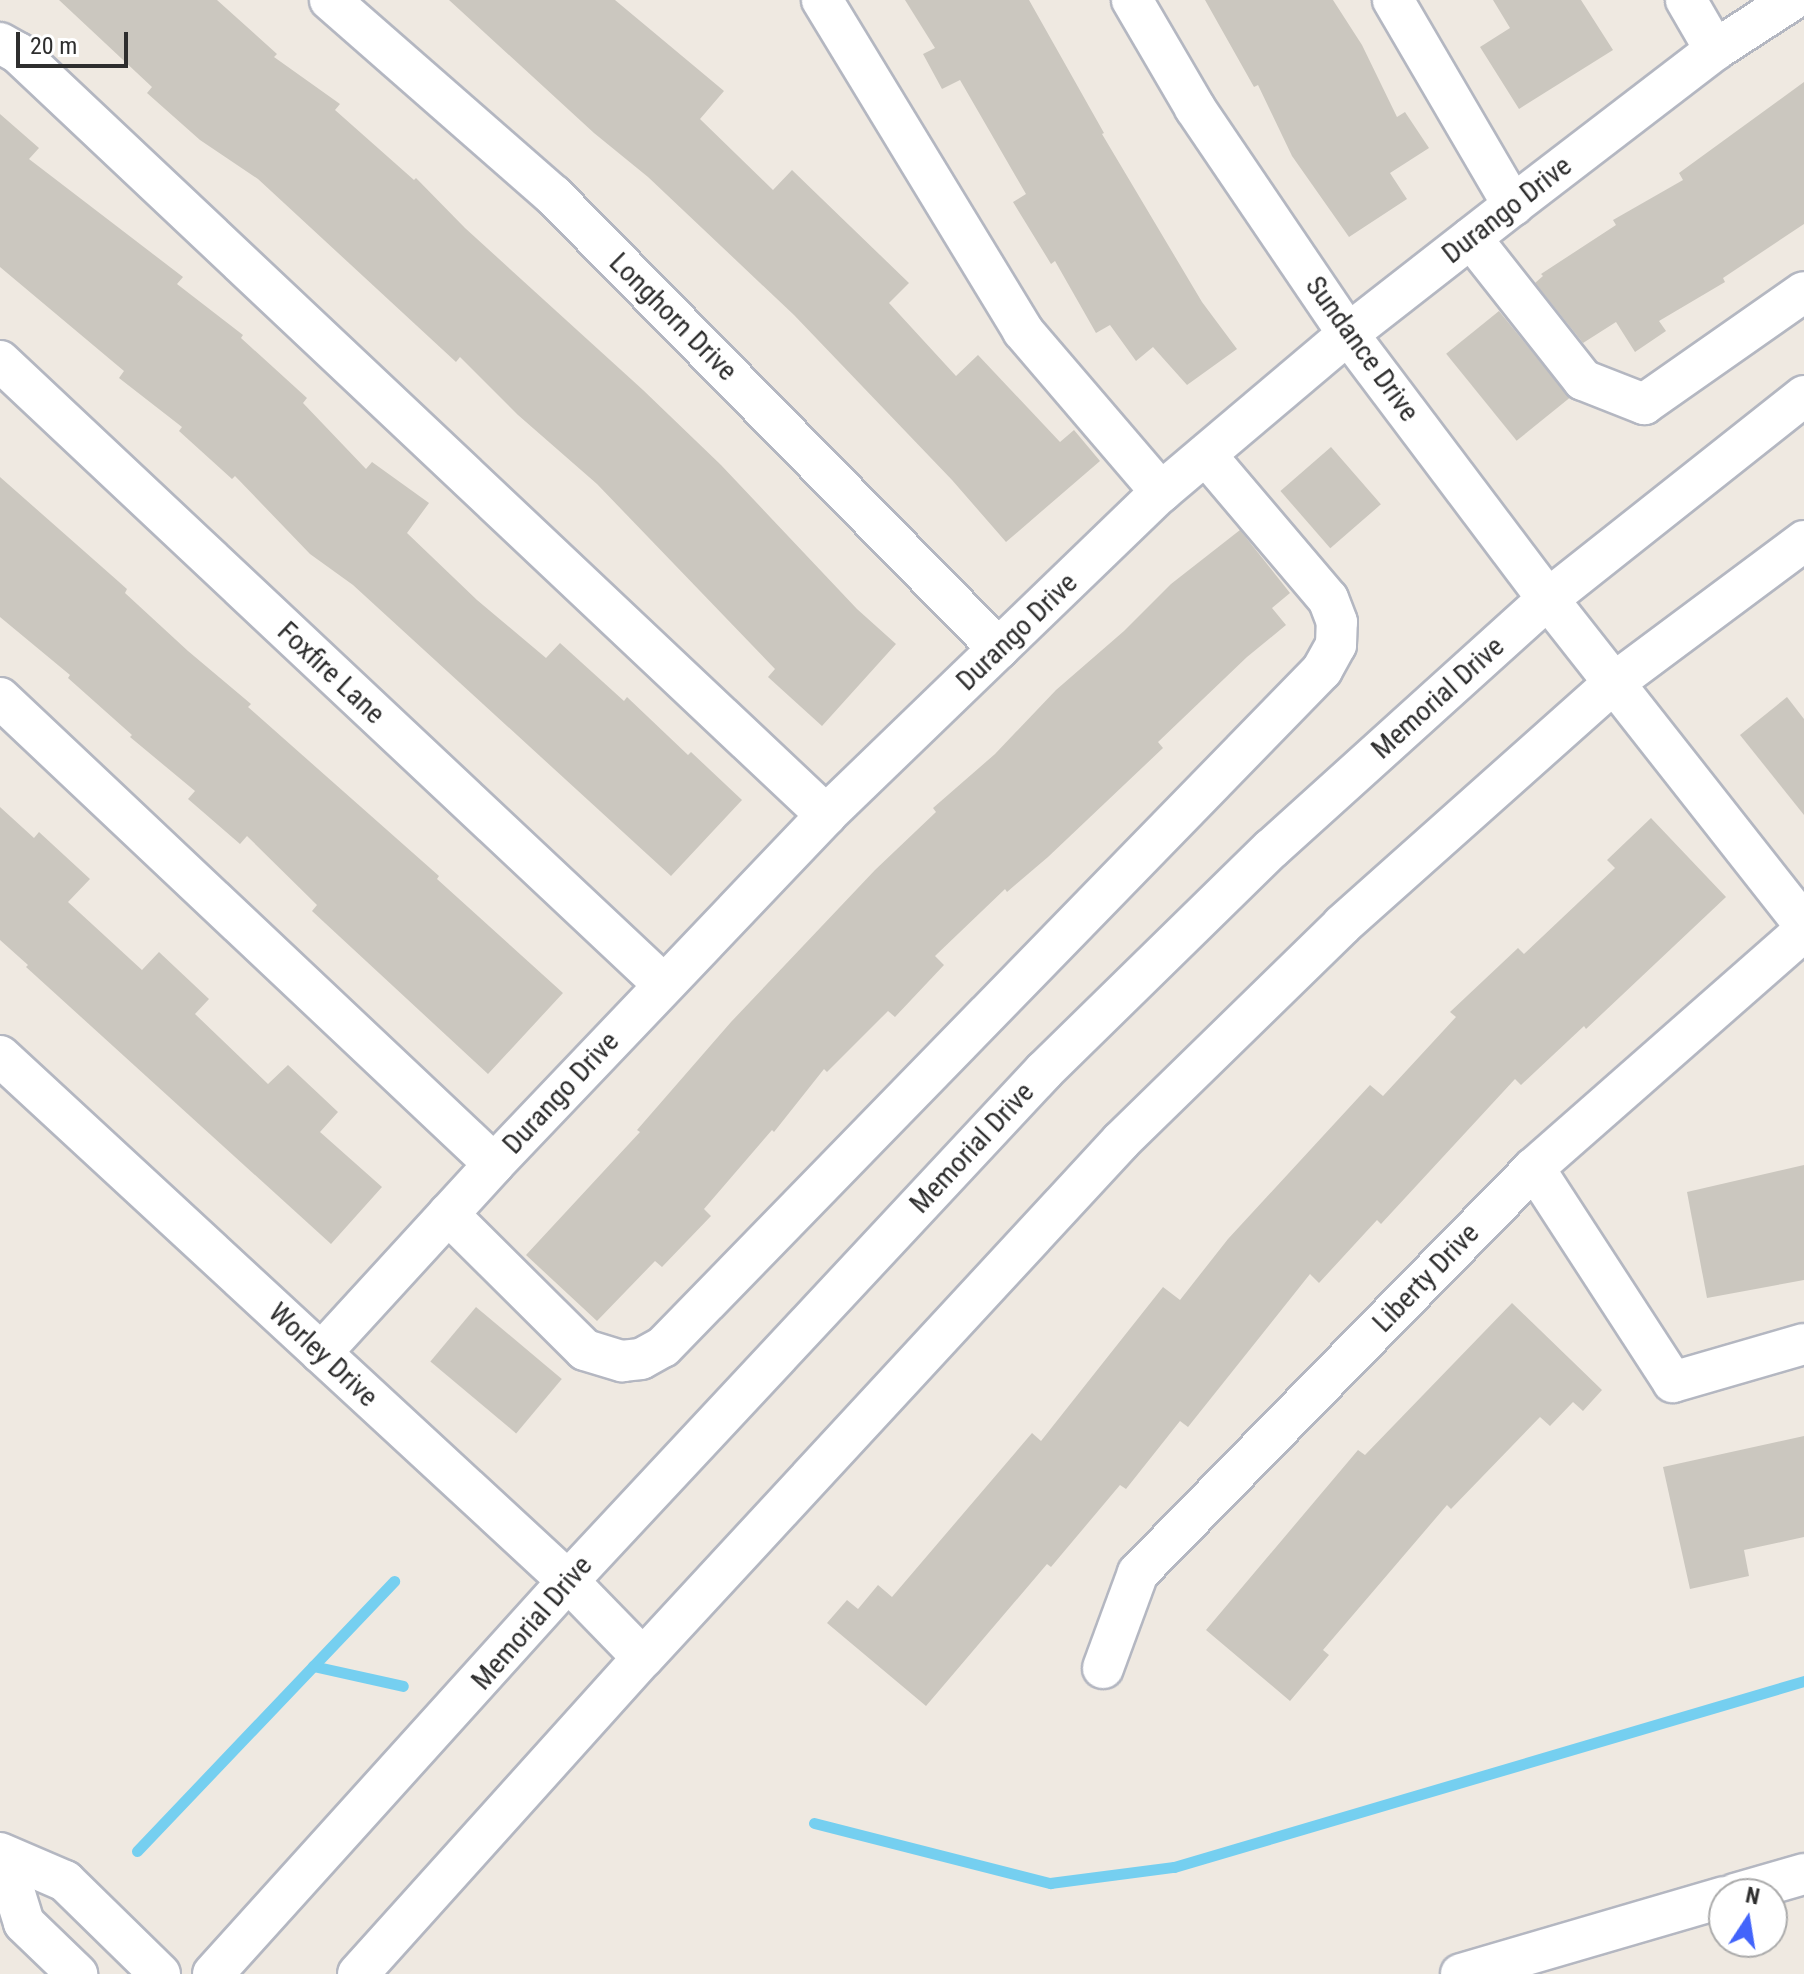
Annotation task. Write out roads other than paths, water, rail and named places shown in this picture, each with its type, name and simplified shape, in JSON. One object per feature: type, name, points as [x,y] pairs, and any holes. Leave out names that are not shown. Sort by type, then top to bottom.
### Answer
[{"type":"street","name":"Longhorn Drive","points":[[330,0],[553,195],[999,649]]},
{"type":"street","points":[[822,0],[1023,331],[1161,492]]},
{"type":"street","name":"Sundance Drive","points":[[1132,0],[1195,108],[1348,334],[1548,599],[1804,924]]},
{"type":"street","points":[[1393,0],[1513,205]]},
{"type":"street","points":[[1686,0],[1715,50]]},
{"type":"street","name":"Durango Drive","points":[[321,1353],[494,1164],[826,815],[1161,492],[1348,334],[1513,205],[1715,50],[1792,0]]},
{"type":"street","points":[[0,43],[18,53],[826,815]]},
{"type":"street","points":[[1471,238],[1583,380],[1644,404],[1804,292]]},
{"type":"street","name":"Foxfire Lane","points":[[0,361],[663,984]]},
{"type":"street","name":"Memorial Drive","points":[[213,1974],[568,1581],[1044,1071],[1271,849],[1548,599],[1804,396]]},
{"type":"street","points":[[448,1214],[585,1350],[622,1361],[641,1359],[663,1347],[1322,670],[1336,645],[1337,622],[1328,599],[1206,455]]},
{"type":"street","points":[[358,1974],[643,1658],[1121,1141],[1342,925],[1615,682],[1804,541]]},
{"type":"street","points":[[0,698],[494,1164]]},
{"type":"street","name":"Liberty Drive","points":[[1103,1668],[1138,1573],[1534,1168],[1804,931]]},
{"type":"street","name":"Worley Drive","points":[[0,1056],[568,1581],[643,1658]]},
{"type":"street","points":[[1534,1168],[1673,1382],[1804,1344]]},
{"type":"street","points":[[1,1854],[24,1923],[77,1974]]},
{"type":"street","points":[[1,1854],[65,1881],[160,1974]]},
{"type":"street","points":[[1461,1974],[1708,1902]]},
{"type":"waterway","points":[[137,1851],[394,1581]]},
{"type":"waterway","points":[[313,1666],[403,1686]]},
{"type":"waterway","points":[[814,1823],[1050,1883],[1174,1867],[1804,1681]]}]
